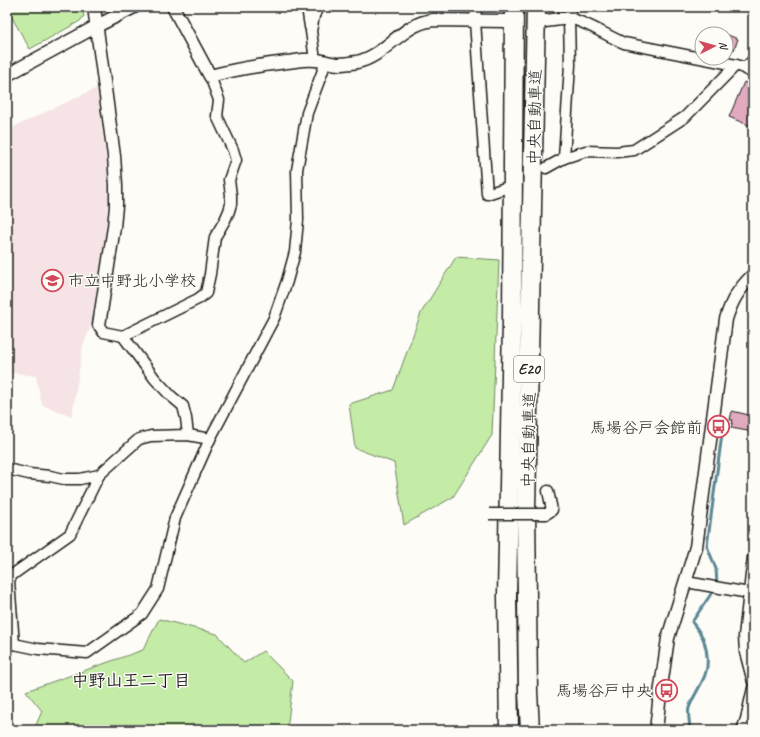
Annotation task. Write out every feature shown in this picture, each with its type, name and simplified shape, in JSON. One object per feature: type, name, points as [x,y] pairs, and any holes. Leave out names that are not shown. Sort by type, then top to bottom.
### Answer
[{"type":"highway","name":"中央自動車道","points":[[509,730],[507,596],[512,314],[510,14]]},
{"type":"highway","name":"中央自動車道","points":[[530,730],[528,692],[526,509],[541,14]]},
{"type":"street","points":[[94,7],[114,156],[116,185],[114,227],[99,325],[103,332],[123,336],[198,299],[206,293],[210,274],[214,237],[229,211],[231,195],[229,180],[236,160],[234,150],[217,116],[219,100],[210,76],[173,7]]},
{"type":"street","points":[[7,75],[134,7]]},
{"type":"street","points":[[210,439],[188,435],[151,436],[139,439],[99,475],[70,534],[12,575],[9,581],[11,644],[38,649],[87,653],[142,614],[158,588],[175,518],[210,439],[274,318],[295,252],[298,220],[297,170],[304,127],[320,61],[311,31],[307,7]]},
{"type":"street","points":[[311,31],[314,16],[318,7]]},
{"type":"street","points":[[476,7],[475,21],[487,194],[505,188]]},
{"type":"street","points":[[564,158],[570,65],[570,13]]},
{"type":"street","points":[[541,14],[570,13],[580,21],[624,43],[747,66]]},
{"type":"street","points":[[210,76],[241,68],[266,64],[320,61],[339,64],[357,62],[376,54],[410,28],[426,21],[475,21],[510,14]]},
{"type":"street","points":[[546,168],[564,158],[586,151],[617,152],[634,150],[685,117],[747,66]]},
{"type":"street","points":[[656,730],[668,638],[696,547],[726,319],[731,304],[737,293],[753,275]]},
{"type":"street","points":[[123,336],[155,379],[183,406],[188,435]]},
{"type":"street","points":[[8,470],[64,479],[80,479],[99,475]]},
{"type":"street","points":[[490,514],[546,514],[552,510],[548,491]]},
{"type":"street","points":[[753,558],[744,636],[753,682]]},
{"type":"street","points":[[686,582],[749,593]]},
{"type":"street","points":[[742,730],[753,688]]},
{"type":"shaded area","name":"市立中野北小学校","points":[[97,88],[107,167],[108,197],[106,231],[90,329],[83,345],[72,416],[42,405],[36,376],[7,372],[7,130]]},
{"type":"green space","points":[[7,7],[82,7],[84,16],[80,21],[30,49]]},
{"type":"green space","points":[[456,257],[499,260],[492,435],[453,497],[404,525],[394,463],[355,448],[349,404],[393,390],[421,313]]},
{"type":"green space","points":[[159,619],[217,634],[244,663],[263,651],[293,681],[287,730],[34,730],[42,711],[26,691],[143,650]]},
{"type":"building","points":[[734,37],[738,39],[734,50]]},
{"type":"building","points":[[744,82],[753,86],[753,127],[729,117]]},
{"type":"building","points":[[732,411],[753,416],[753,432],[731,428],[733,420],[730,420]]},
{"type":"waterway","points":[[717,583],[716,569],[707,546],[722,434]]},
{"type":"waterway","points":[[689,730],[689,708],[705,675],[707,662],[703,638],[692,622],[713,591]]},
{"type":"place","name":"市立中野北小学校","points":[[52,280]]},
{"type":"place","name":"馬場谷戸会館前","points":[[718,427]]},
{"type":"place","name":"馬場谷戸中央","points":[[667,690]]},
{"type":"district","name":"中野山王二丁目","points":[[131,680]]}]
